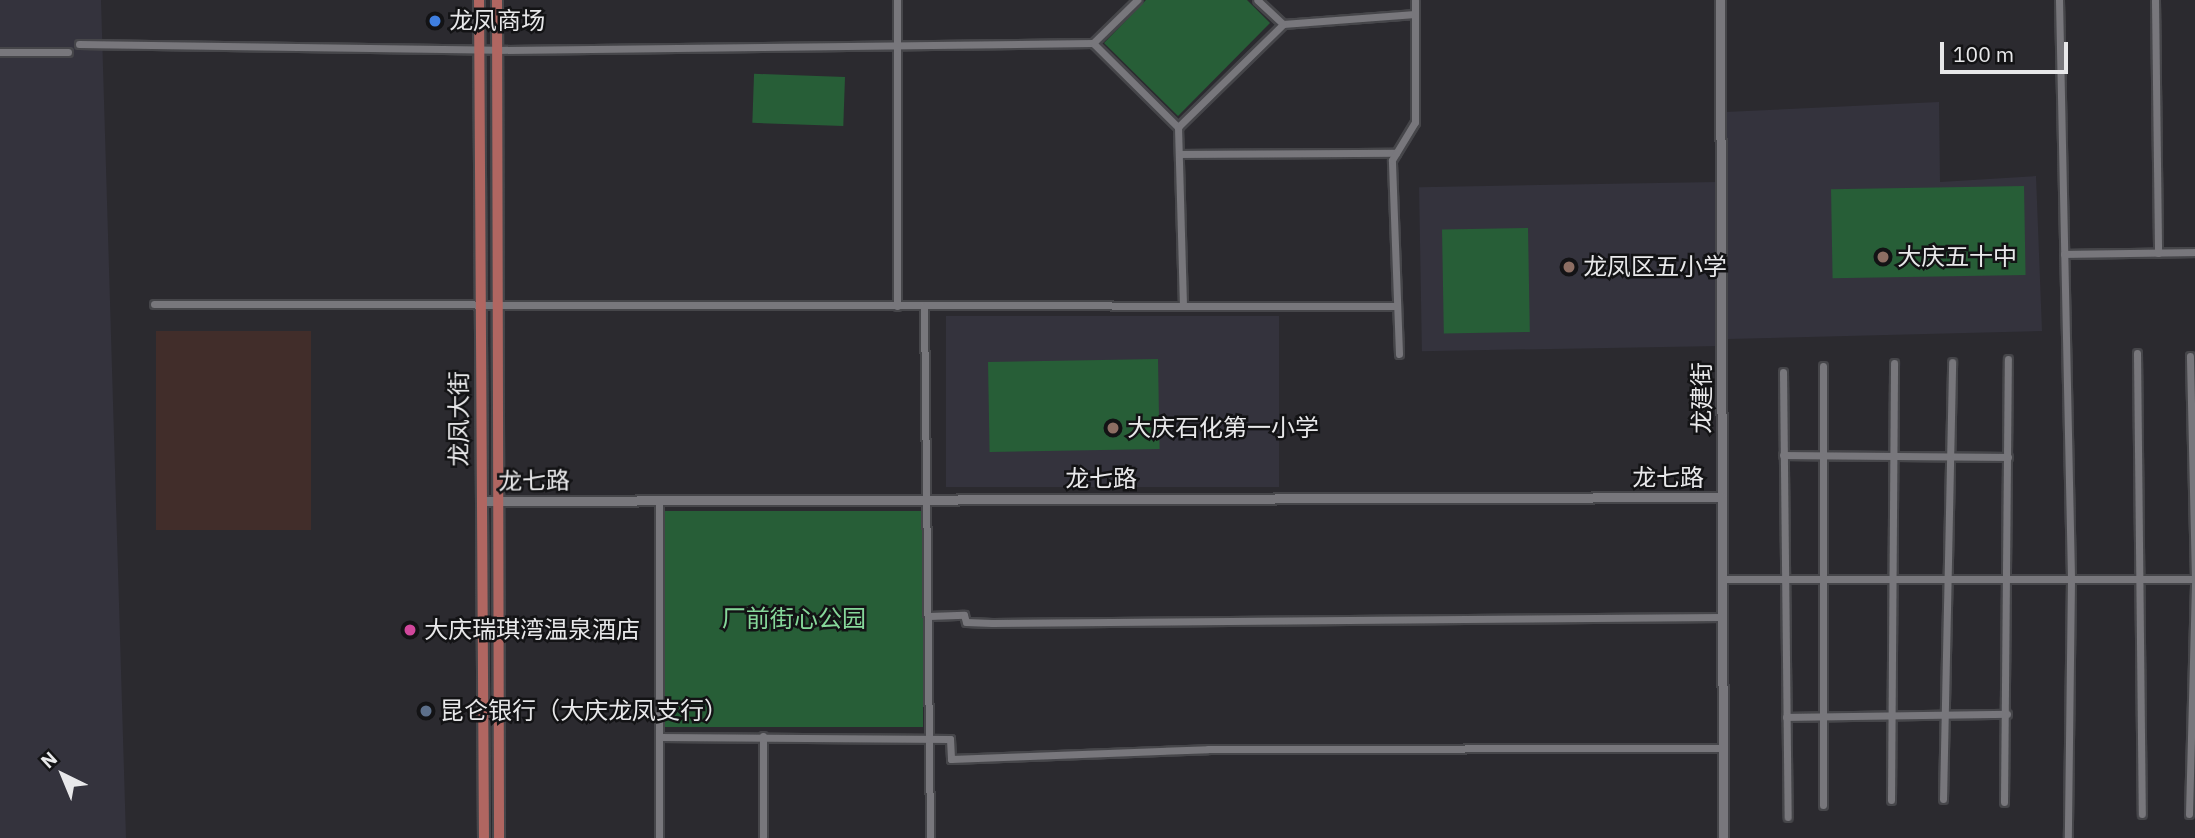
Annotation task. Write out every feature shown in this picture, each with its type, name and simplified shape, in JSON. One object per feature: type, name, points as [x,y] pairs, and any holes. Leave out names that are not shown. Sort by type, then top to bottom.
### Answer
[{"type":"main road","name":"龙凤大街","points":[[479,0],[484,838]]},
{"type":"main road","name":"龙凤大街","points":[[497,0],[499,838]]},
{"type":"street","points":[[897,0],[897,306]]},
{"type":"street","points":[[79,44],[497,50],[1093,43],[1137,0]]},
{"type":"street","points":[[1258,0],[1283,24]]},
{"type":"street","points":[[1399,354],[1392,160],[1415,122],[1415,0]]},
{"type":"street","name":"龙建街","points":[[1720,0],[1723,838]]},
{"type":"street","points":[[2059,0],[2071,579],[2068,838]]},
{"type":"street","points":[[2155,0],[2158,253]]},
{"type":"street","points":[[1178,127],[1283,24],[1415,14]]},
{"type":"street","points":[[1093,43],[1178,127],[1183,306]]},
{"type":"street","points":[[0,52],[68,52]]},
{"type":"street","points":[[1179,154],[1396,153]]},
{"type":"street","points":[[2064,254],[2195,252]]},
{"type":"street","points":[[154,304],[480,307],[1397,306]]},
{"type":"street","points":[[924,306],[930,838]]},
{"type":"street","points":[[2137,353],[2141,814]]},
{"type":"street","points":[[2189,814],[2195,579],[2190,356]]},
{"type":"street","points":[[2004,802],[2007,714],[2008,359]]},
{"type":"street","points":[[1943,799],[1952,362]]},
{"type":"street","points":[[1891,800],[1894,363]]},
{"type":"street","points":[[1823,366],[1823,805]]},
{"type":"street","points":[[1783,372],[1783,579],[1788,817]]},
{"type":"street","points":[[1783,455],[2008,457]]},
{"type":"street","name":"龙七路","points":[[481,501],[1722,497]]},
{"type":"street","points":[[659,499],[659,838]]},
{"type":"street","points":[[1722,579],[2195,579]]},
{"type":"street","points":[[929,616],[964,615],[966,622],[1722,617]]},
{"type":"street","points":[[1786,717],[2007,714]]},
{"type":"street","points":[[763,736],[763,838]]},
{"type":"street","points":[[659,737],[950,739],[951,759],[1208,749],[1723,748]]},
{"type":"shaded area","points":[[0,0],[101,0],[126,838],[0,838]]},
{"type":"shaded area","name":"大庆五十中","points":[[1939,102],[1940,182],[2036,176],[2042,331],[1728,339],[1725,112]]},
{"type":"shaded area","name":"龙凤区五小学","points":[[1717,182],[1720,346],[1422,351],[1419,187]]},
{"type":"shaded area","name":"大庆石化第一小学","points":[[946,316],[1279,316],[1279,487],[946,487]]},
{"type":"shaded area","points":[[156,331],[311,331],[311,530],[156,530]]},
{"type":"green space","points":[[1146,0],[1247,0],[1270,23],[1178,116],[1104,43]]},
{"type":"green space","points":[[754,74],[845,77],[843,126],[752,123]]},
{"type":"green space","points":[[2024,186],[2026,275],[1833,278],[1831,189]]},
{"type":"green space","points":[[1528,228],[1530,332],[1444,333],[1442,230]]},
{"type":"green space","points":[[1158,359],[1160,449],[990,452],[988,362]]},
{"type":"green space","name":"厂前街心公园","points":[[663,511],[923,511],[923,727],[663,727]]},
{"type":"place","name":"龙凤商场","points":[[435,21]]},
{"type":"place","name":"大庆五十中","points":[[1883,257]]},
{"type":"place","name":"龙凤区五小学","points":[[1569,267]]},
{"type":"place","name":"大庆石化第一小学","points":[[1113,428]]},
{"type":"place","name":"大庆瑞琪湾温泉酒店","points":[[410,630]]},
{"type":"place","name":"昆仑银行（大庆龙凤支行）","points":[[426,711]]}]
